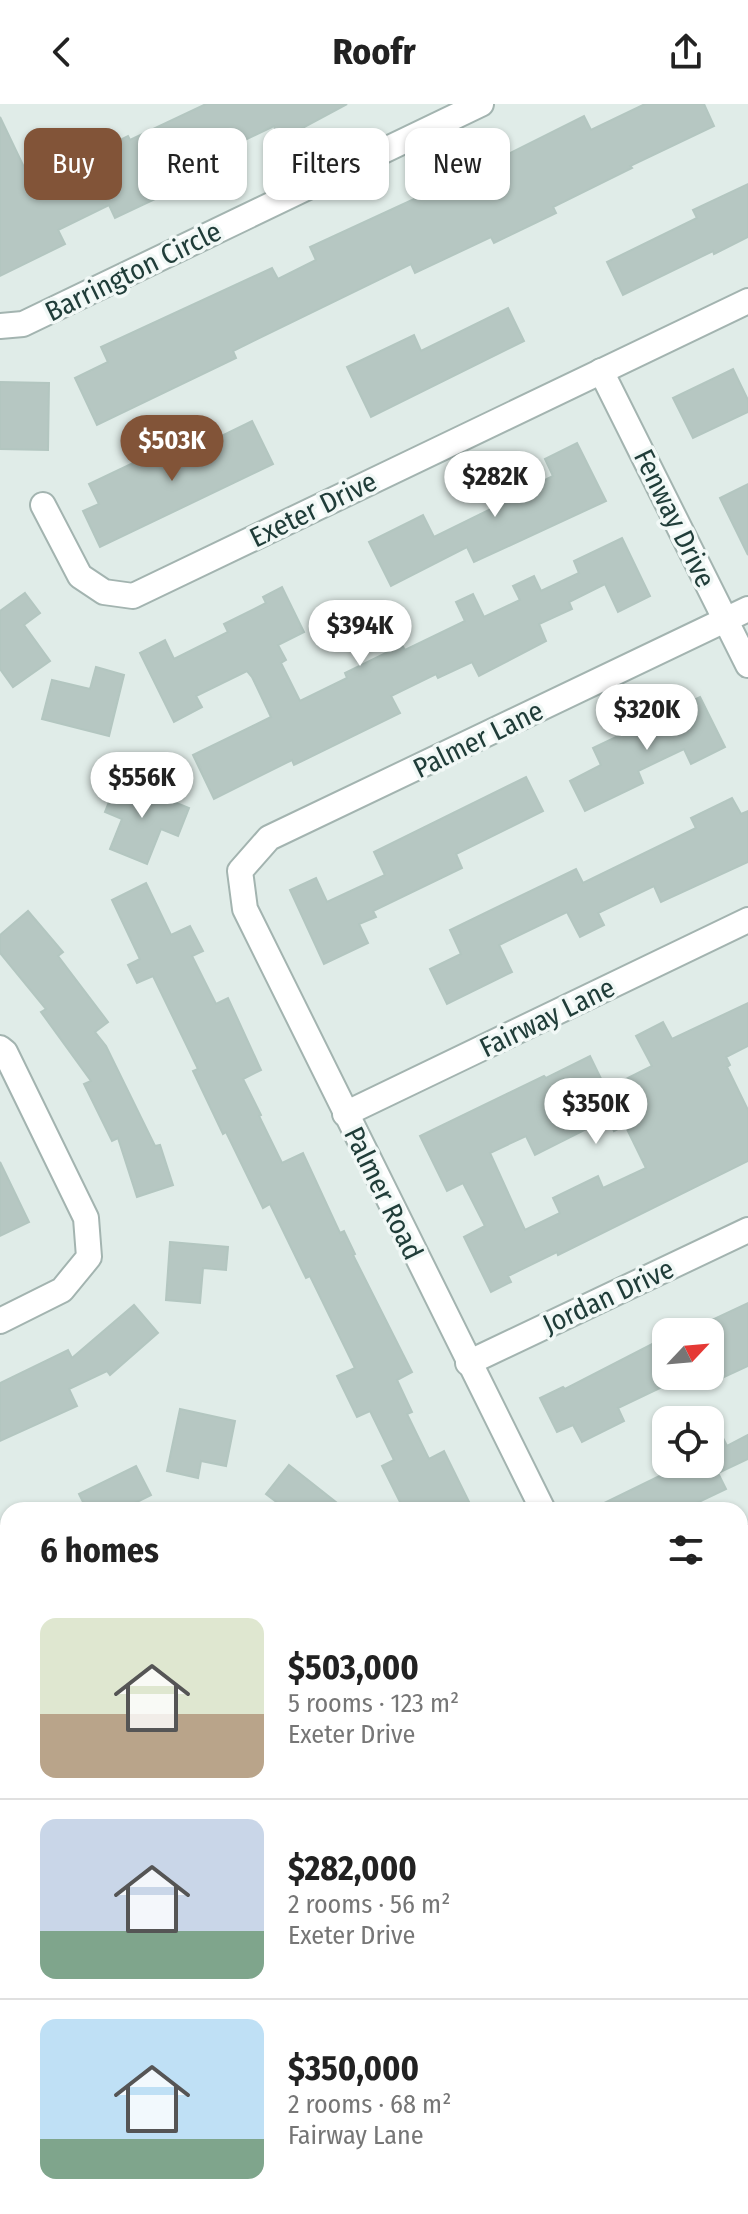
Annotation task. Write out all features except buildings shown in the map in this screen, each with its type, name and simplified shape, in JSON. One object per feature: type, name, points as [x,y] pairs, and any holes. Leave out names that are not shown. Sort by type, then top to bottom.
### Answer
[{"type":"street","name":"Barrington Circle","points":[[0,326],[23,324],[481,104]]},
{"type":"street","name":"Exeter Drive","points":[[43,505],[80,576],[104,592],[133,596],[748,301]]},
{"type":"street","name":"Fenway Drive","points":[[601,371],[748,665]]},
{"type":"street","name":"Palmer Lane","points":[[240,871],[269,838],[748,609]]},
{"type":"street","name":"Palmer Road","points":[[240,871],[245,909],[539,1502]]},
{"type":"street","name":"Fairway Lane","points":[[345,1114],[748,920]]},
{"type":"street","points":[[0,1048],[5,1052],[86,1218],[89,1257],[62,1290],[0,1321]]},
{"type":"street","name":"Jordan Drive","points":[[468,1363],[748,1230]]}]
